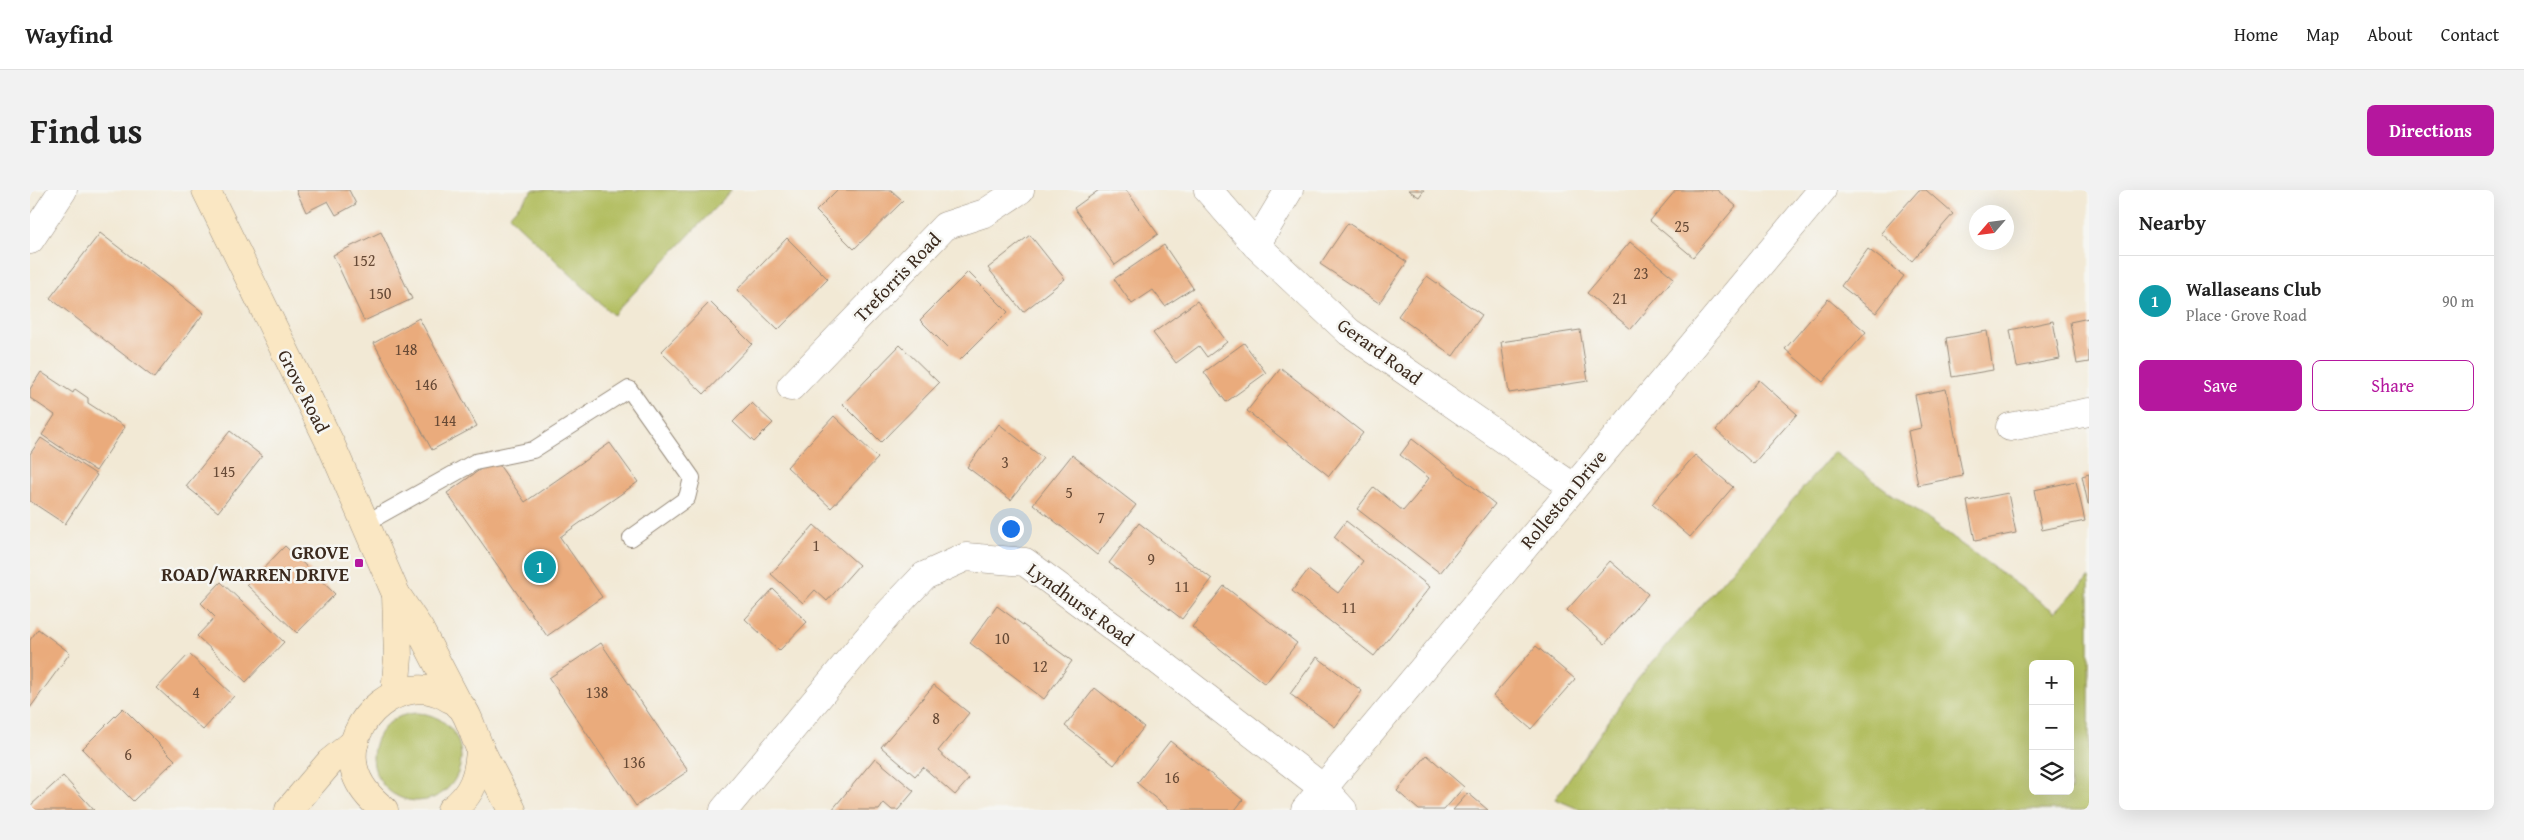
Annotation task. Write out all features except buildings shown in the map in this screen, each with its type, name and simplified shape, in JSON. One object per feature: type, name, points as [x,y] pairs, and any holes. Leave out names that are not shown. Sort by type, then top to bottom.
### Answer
[{"type":"street","points":[[30,240],[63,190]]},
{"type":"street","name":"Grove Road","points":[[206,190],[332,447],[396,594],[419,628],[480,748]]},
{"type":"street","name":"Treforris Road","points":[[791,388],[945,226],[985,213],[1020,190]]},
{"type":"street","name":"Gerard Road","points":[[1208,190],[1256,245],[1349,332],[1573,487]]},
{"type":"street","points":[[1256,245],[1289,190]]},
{"type":"street","name":"Rolleston Drive","points":[[1305,810],[1822,190]]},
{"type":"street","points":[[2010,426],[2089,412]]},
{"type":"street","name":"Lyndhurst Road","points":[[724,810],[888,614],[924,576],[966,557],[1025,562],[1151,654],[1323,788],[1343,810]]},
{"type":"street","name":"Grove Road","points":[[395,694],[398,657],[396,594]]},
{"type":"street","points":[[289,810],[330,762],[354,742],[364,722],[375,708],[395,694],[417,688],[429,689],[459,704]]},
{"type":"street","points":[[354,742],[354,768],[358,781],[366,794],[384,810]]},
{"type":"street","points":[[451,810],[463,801],[475,780],[479,767],[480,748]]},
{"type":"street","points":[[480,748],[512,810]]},
{"type":"lane","points":[[364,524],[475,462],[533,450],[629,389],[692,478],[687,498],[632,538]]},
{"type":"green space","points":[[533,190],[732,190],[613,315],[509,216]]},
{"type":"green space","points":[[1834,452],[2055,612],[2089,577],[2089,810],[1581,810],[1555,799],[1637,680]]},
{"type":"green space","points":[[417,713],[434,716],[442,720],[454,732],[458,740],[461,757],[458,774],[454,782],[442,794],[434,798],[417,801],[400,798],[392,794],[380,782],[376,774],[373,757],[376,740],[380,732],[392,720],[400,716]]},
{"type":"place","name":"GROVE ROAD/WARREN DRIVE","points":[[359,563]]},
{"type":"place","name":"Wallaseans Club","points":[[540,567]]}]
